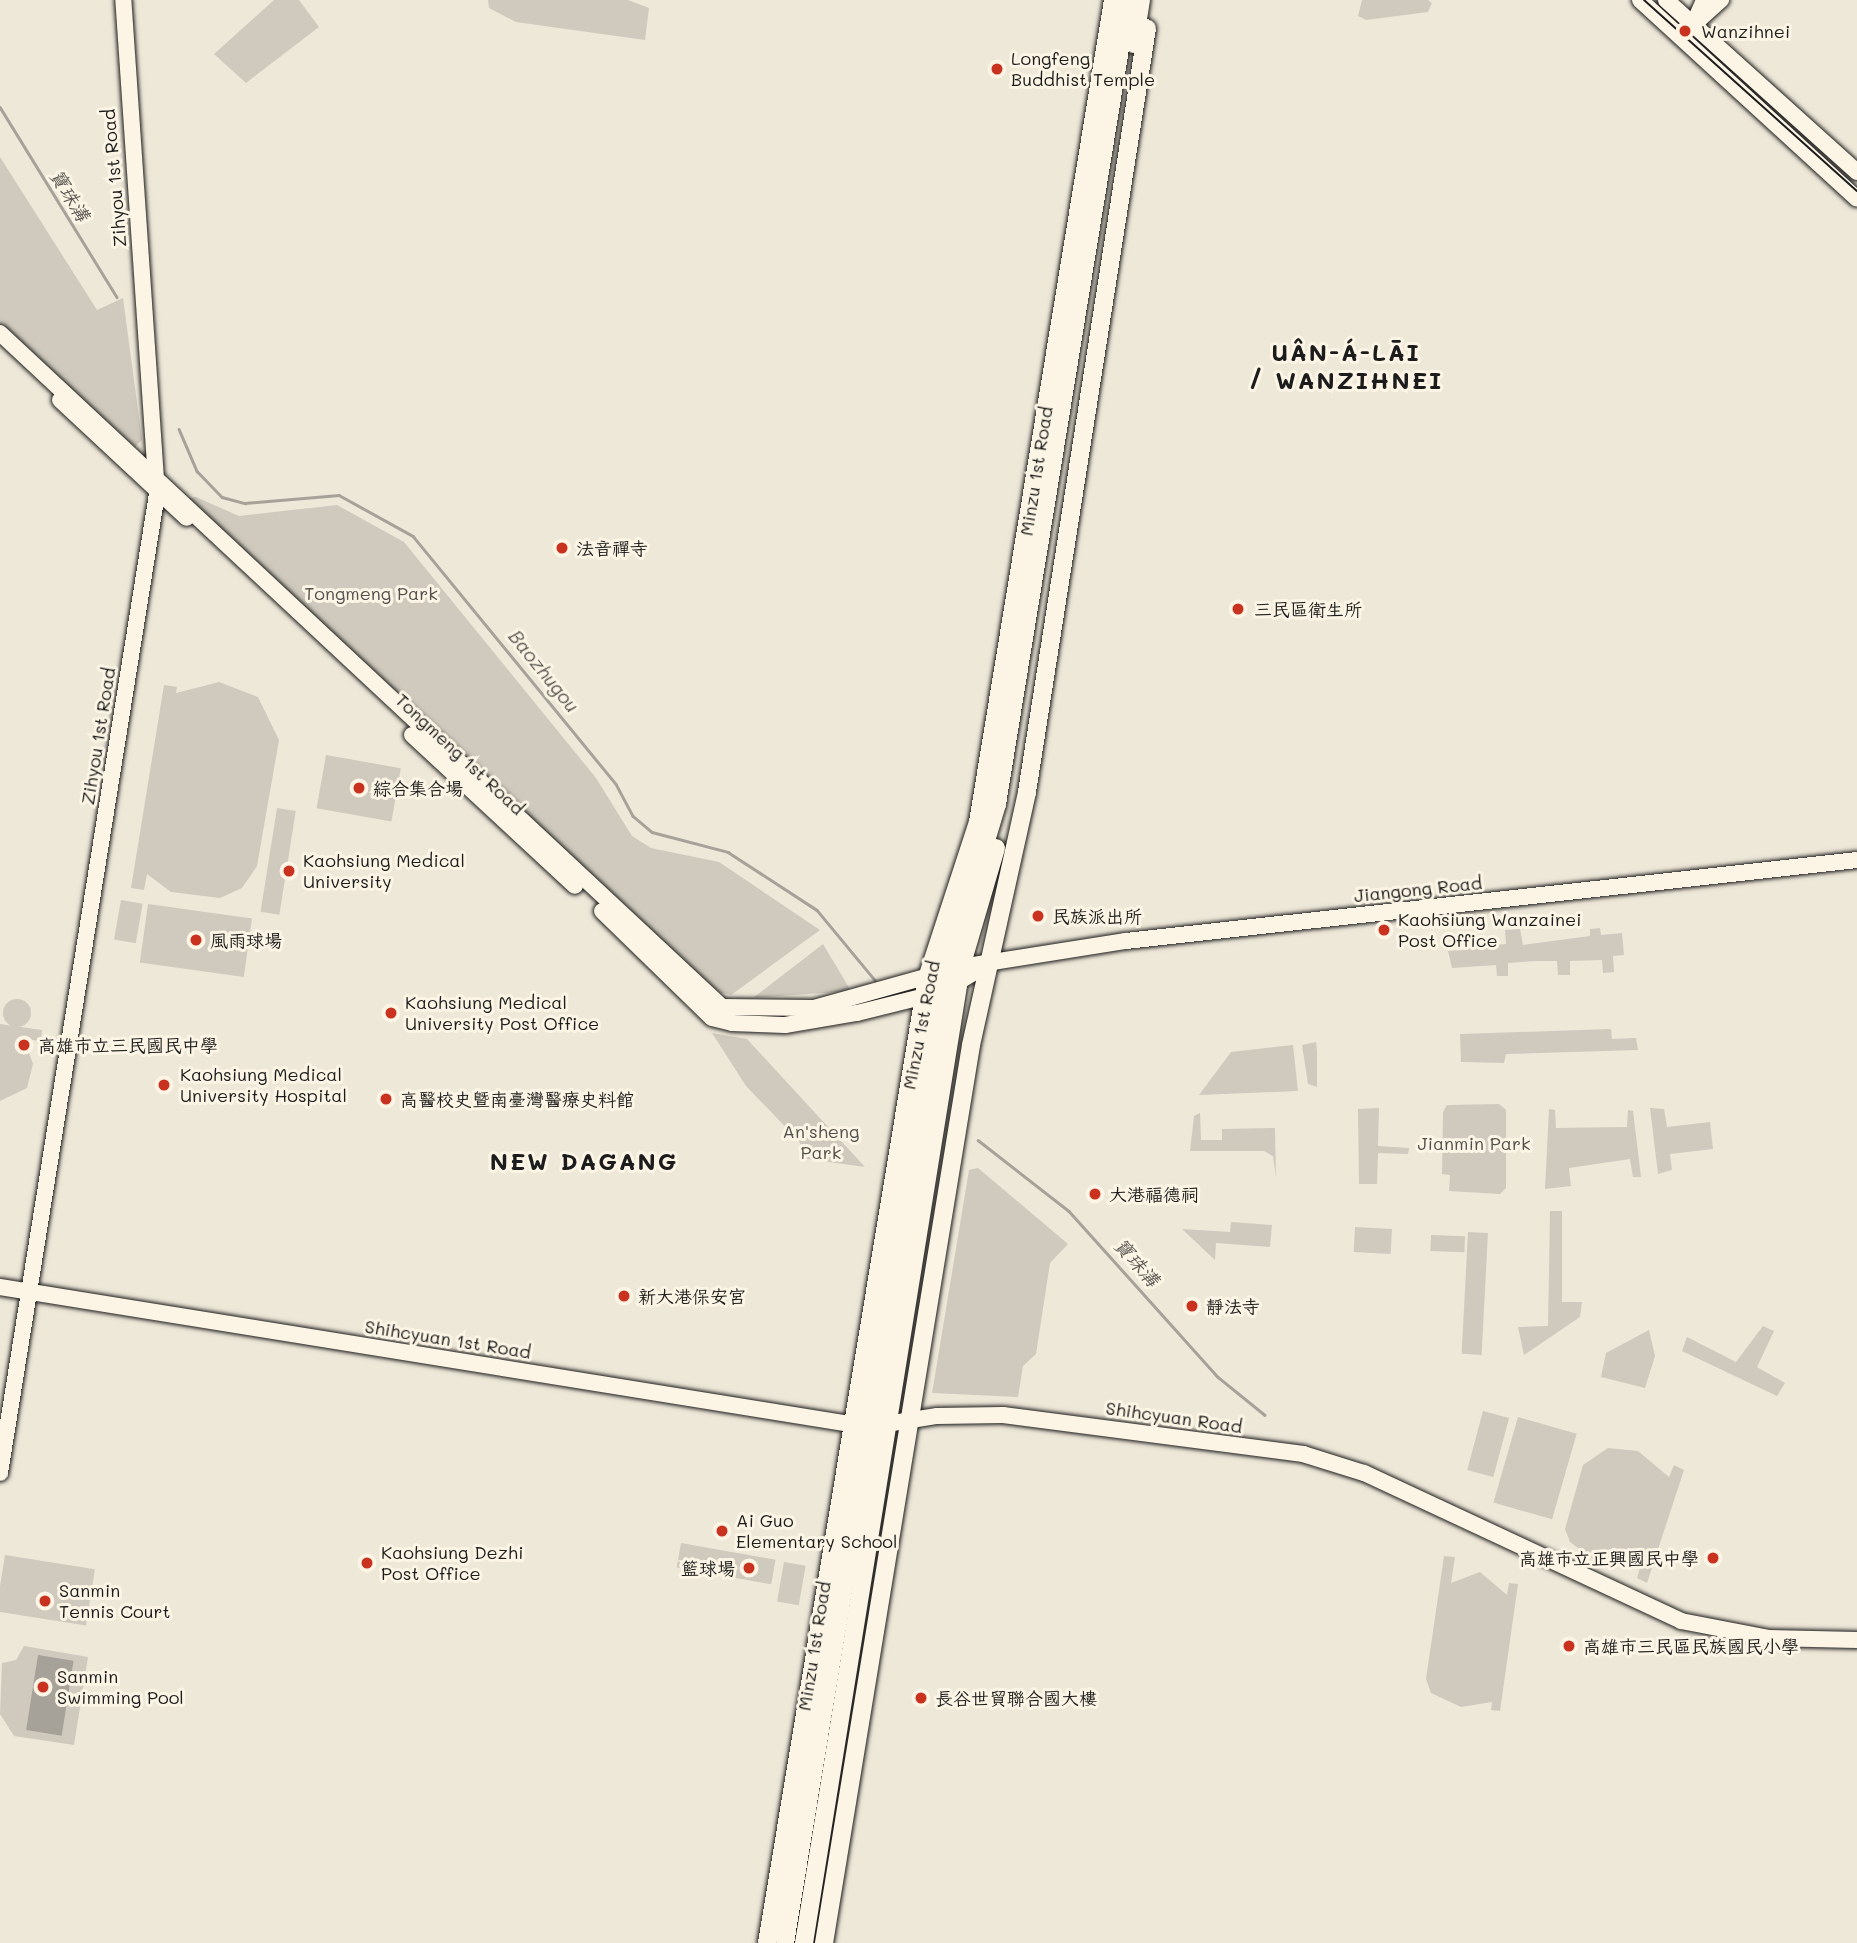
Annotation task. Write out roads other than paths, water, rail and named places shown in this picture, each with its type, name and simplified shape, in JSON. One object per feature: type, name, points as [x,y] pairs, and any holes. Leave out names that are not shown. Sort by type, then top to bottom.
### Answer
[{"type":"main road","name":"Minzu 1st Road","points":[[1113,0],[1128,32]]},
{"type":"main road","name":"Minzu 1st Road","points":[[824,1943],[985,966],[1027,792],[1128,32],[1128,0]]},
{"type":"main road","name":"Minzu 1st Road","points":[[767,1943],[932,995],[927,978],[978,822],[1128,32],[1141,0]]},
{"type":"main road","name":"Minzu 1st Road","points":[[804,1943],[889,1422],[955,975],[1009,805],[1128,32],[1152,0]]},
{"type":"main road","name":"Minzu 1st Road","points":[[932,995],[955,975]]},
{"type":"main road","name":"Minzu 1st Road","points":[[785,1943],[859,1426]]},
{"type":"street","name":"Zihyou 1st Road","points":[[0,1473],[157,494],[122,0]]},
{"type":"street","points":[[1640,0],[1857,199]]},
{"type":"street","points":[[1666,0],[1857,172]]},
{"type":"street","points":[[1693,25],[1704,0]]},
{"type":"street","points":[[1693,25],[1721,0]]},
{"type":"street","name":"Tongmeng 1st Road","points":[[0,333],[156,474],[341,657],[722,1007],[814,1008],[927,978],[955,975]]},
{"type":"street","name":"Tongmeng 1st Road","points":[[0,345],[712,1018],[785,1025],[932,995]]},
{"type":"street","name":"Jiangong Road","points":[[985,966],[1181,934],[1857,860]]},
{"type":"street","points":[[955,975],[985,966]]},
{"type":"street","name":"Shihcyuan 1st Road","points":[[0,1287],[859,1426],[889,1422]]},
{"type":"street","name":"Shihcyuan Road","points":[[889,1422],[1015,1416],[1303,1454],[1364,1473],[1681,1621],[1769,1638],[1857,1640]]},
{"type":"waterway","name":"寶珠溝","points":[[0,107],[117,297]]},
{"type":"waterway","name":"Baozhugou","points":[[179,429],[197,471],[222,497],[245,503],[339,495],[413,536],[616,784],[633,816],[652,832],[728,852],[817,910],[875,980]]},
{"type":"waterway","name":"寶珠溝","points":[[978,1140],[1069,1211],[1218,1377],[1265,1415]]},
{"type":"tram line","points":[[1644,0],[1857,191]]},
{"type":"place","name":"Wanzihnei","points":[[1685,31]]},
{"type":"place","name":"Longfeng Buddhist Temple","points":[[997,69]]},
{"type":"place","name":"法音禪寺","points":[[562,548]]},
{"type":"place","name":"三民區衛生所","points":[[1238,609]]},
{"type":"place","name":"綜合集合場","points":[[359,788]]},
{"type":"place","name":"Kaohsiung Medical University","points":[[289,871]]},
{"type":"place","name":"民族派出所","points":[[1038,916]]},
{"type":"place","name":"Kaohsiung Wanzainei Post Office","points":[[1384,930]]},
{"type":"place","name":"風雨球場","points":[[196,940]]},
{"type":"place","name":"Kaohsiung Medical University Post Office","points":[[391,1013]]},
{"type":"place","name":"高雄市立三民國民中學","points":[[24,1045]]},
{"type":"place","name":"Kaohsiung Medical University Hospital","points":[[164,1085]]},
{"type":"place","name":"高醫校史暨南臺灣醫療史料館","points":[[386,1099]]},
{"type":"place","name":"大港福德祠","points":[[1095,1194]]},
{"type":"place","name":"新大港保安宮","points":[[624,1296]]},
{"type":"place","name":"靜法寺","points":[[1192,1306]]},
{"type":"place","name":"Ai Guo Elementary School","points":[[722,1531]]},
{"type":"place","name":"高雄市立正興國民中學","points":[[1713,1558]]},
{"type":"place","name":"Kaohsiung Dezhi Post Office","points":[[367,1563]]},
{"type":"place","name":"籃球場","points":[[749,1568]]},
{"type":"place","name":"Sanmin Tennis Court","points":[[45,1601]]},
{"type":"place","name":"高雄市三民區民族國民小學","points":[[1569,1646]]},
{"type":"place","name":"Sanmin Swimming Pool","points":[[43,1687]]},
{"type":"place","name":"長谷世貿聯合國大樓","points":[[921,1698]]},
{"type":"district","name":"UÂN-Á-LĀI / WANZIHNEI","points":[[1346,366]]},
{"type":"district","name":"NEW DAGANG","points":[[584,1161]]},
{"type":"park label","name":"Tongmeng Park","points":[[371,593]]},
{"type":"park label","name":"An'sheng Park","points":[[821,1142]]},
{"type":"park label","name":"Jianmin Park","points":[[1474,1143]]}]
